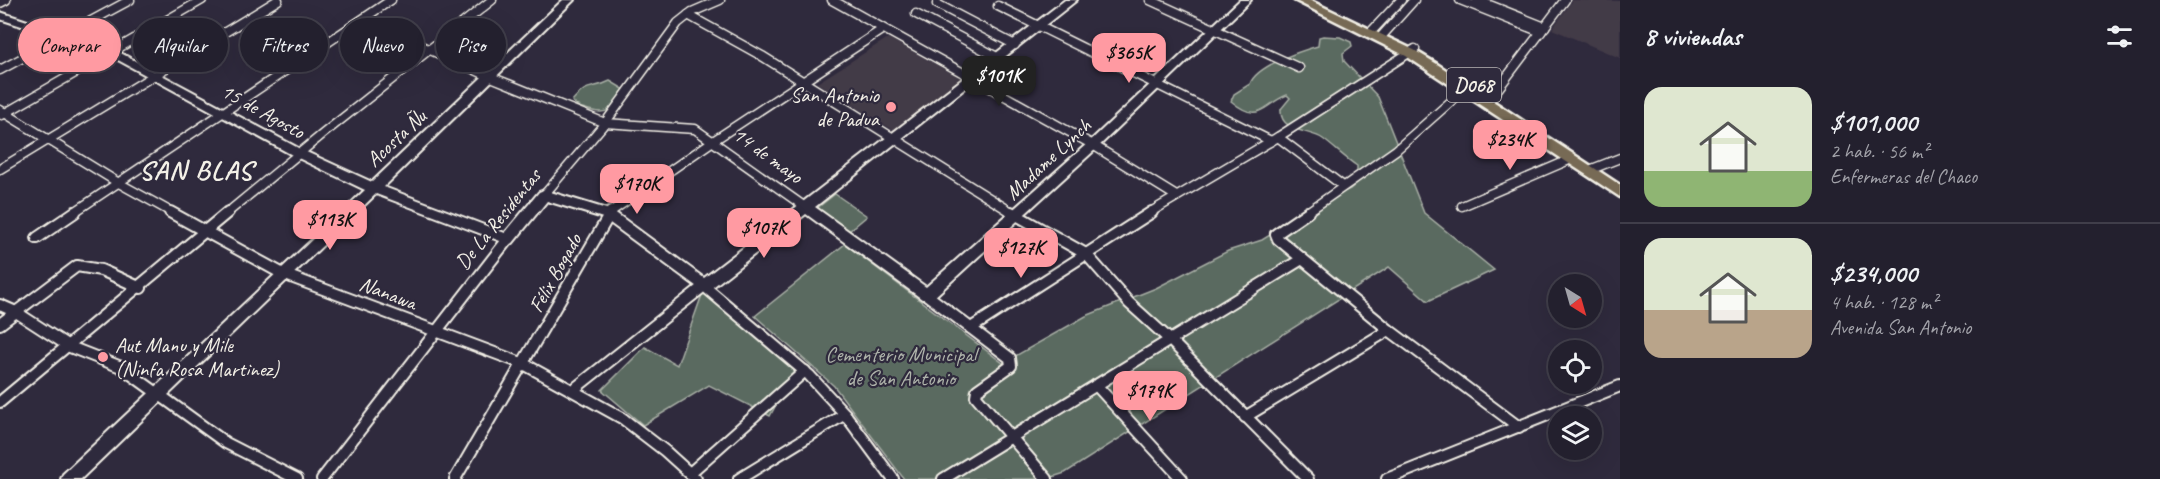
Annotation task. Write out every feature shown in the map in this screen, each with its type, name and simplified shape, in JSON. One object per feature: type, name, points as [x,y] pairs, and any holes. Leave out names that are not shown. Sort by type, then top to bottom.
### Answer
[{"type":"main road","name":"D068","points":[[1300,0],[1377,33]]},
{"type":"main road","name":"D068","points":[[1313,0],[1412,51],[1490,99],[1593,169],[1602,180]]},
{"type":"main road","name":"D068","points":[[1412,51],[1466,88],[1490,99],[1569,160],[1620,192]]},
{"type":"street","points":[[0,3],[6,0]]},
{"type":"street","points":[[96,18],[130,0]]},
{"type":"street","points":[[121,46],[202,0]]},
{"type":"street","points":[[0,169],[278,0]]},
{"type":"street","points":[[366,18],[391,0]]},
{"type":"street","points":[[0,402],[141,288],[298,153],[492,0]]},
{"type":"street","name":"Acosta Ñu","points":[[69,479],[569,0]]},
{"type":"street","name":"De La Residentas","points":[[322,479],[508,239],[605,123],[678,23],[688,15],[720,0]]},
{"type":"street","points":[[832,0],[1093,145],[1176,196]]},
{"type":"street","points":[[573,390],[1072,0]]},
{"type":"street","points":[[1150,0],[1299,68]]},
{"type":"street","name":"Madame Lynch","points":[[927,295],[1093,145],[1246,0]]},
{"type":"street","points":[[1377,33],[1401,0]]},
{"type":"street","points":[[1377,33],[1414,0]]},
{"type":"street","points":[[1460,0],[1543,30]]},
{"type":"street","points":[[1477,0],[1543,30]]},
{"type":"street","points":[[1490,99],[1565,0]]},
{"type":"street","points":[[937,4],[1015,45]]},
{"type":"street","points":[[998,6],[1274,139],[1343,186]]},
{"type":"street","points":[[916,14],[999,58]]},
{"type":"street","name":"15 de Agosto","points":[[0,15],[18,21]]},
{"type":"street","points":[[688,15],[762,56],[803,84],[1016,215],[1086,254],[1123,297],[1169,339],[1308,479]]},
{"type":"street","name":"Félix Bogado","points":[[455,479],[524,364],[608,214],[713,141],[803,84],[883,29]]},
{"type":"street","points":[[37,238],[117,182],[340,35]]},
{"type":"street","name":"14 de mayo","points":[[424,47],[605,123],[687,127],[703,133],[927,295],[1012,361],[1011,366],[975,394],[1013,437]]},
{"type":"street","points":[[971,328],[1176,196],[1274,139],[1412,51]]},
{"type":"street","name":"15 de Agosto","points":[[121,57],[226,112],[298,153],[373,188],[508,239]]},
{"type":"street","points":[[0,70],[18,60]]},
{"type":"street","points":[[2,113],[75,72]]},
{"type":"street","points":[[1466,88],[1396,150],[1276,234],[1302,259],[1389,330],[1519,427]]},
{"type":"street","name":"Nanawa","points":[[2,113],[117,182],[283,274],[524,364],[622,418],[693,476]]},
{"type":"street","points":[[1593,169],[1620,158]]},
{"type":"street","points":[[1462,206],[1569,160]]},
{"type":"street","points":[[544,195],[608,214],[704,286],[805,371],[845,414],[893,479]]},
{"type":"street","points":[[943,479],[1302,259]]},
{"type":"street","points":[[0,324],[77,266],[84,265],[108,272],[141,288]]},
{"type":"street","points":[[0,304],[70,347],[121,367],[226,443],[297,479]]},
{"type":"street","points":[[1245,417],[1389,330]]},
{"type":"street","points":[[693,476],[805,371]]},
{"type":"street","points":[[1096,385],[1182,479]]},
{"type":"street","points":[[1387,479],[1620,386]]},
{"type":"street","points":[[739,479],[845,414]]},
{"type":"street","points":[[1013,437],[1047,479]]},
{"type":"shaded area","points":[[1573,0],[1620,1],[1620,58],[1552,29]]},
{"type":"shaded area","name":"San Antonio de Padua","points":[[888,38],[962,79],[895,131],[817,83]]},
{"type":"green space","name":"Cementerio Municipal de San Antonio","points":[[1319,37],[1340,37],[1351,42],[1352,46],[1343,53],[1344,61],[1378,97],[1424,213],[1494,270],[1428,301],[1389,267],[1065,473],[1046,479],[904,479],[834,386],[755,316],[845,244],[1003,363],[1086,316],[1156,288],[1228,251],[1262,240],[1357,183],[1357,166],[1318,136],[1297,130],[1285,123],[1281,109],[1290,98],[1287,95],[1255,112],[1248,112],[1231,101],[1234,94],[1250,84],[1254,77],[1269,65],[1318,46]]},
{"type":"green space","points":[[610,81],[625,90],[611,108],[597,112],[577,106],[572,101],[582,91]]},
{"type":"green space","points":[[835,194],[867,216],[849,231],[816,209]]},
{"type":"green space","points":[[703,292],[799,362],[770,416],[709,385],[643,425],[602,390],[645,347],[677,365]]},
{"type":"place","name":"San Antonio de Padua","points":[[891,107]]},
{"type":"place","name":"Aut Manu y Mile (Ninfa Rosa Martinez)","points":[[103,357]]},
{"type":"district","name":"SAN BLAS","points":[[196,170]]}]
